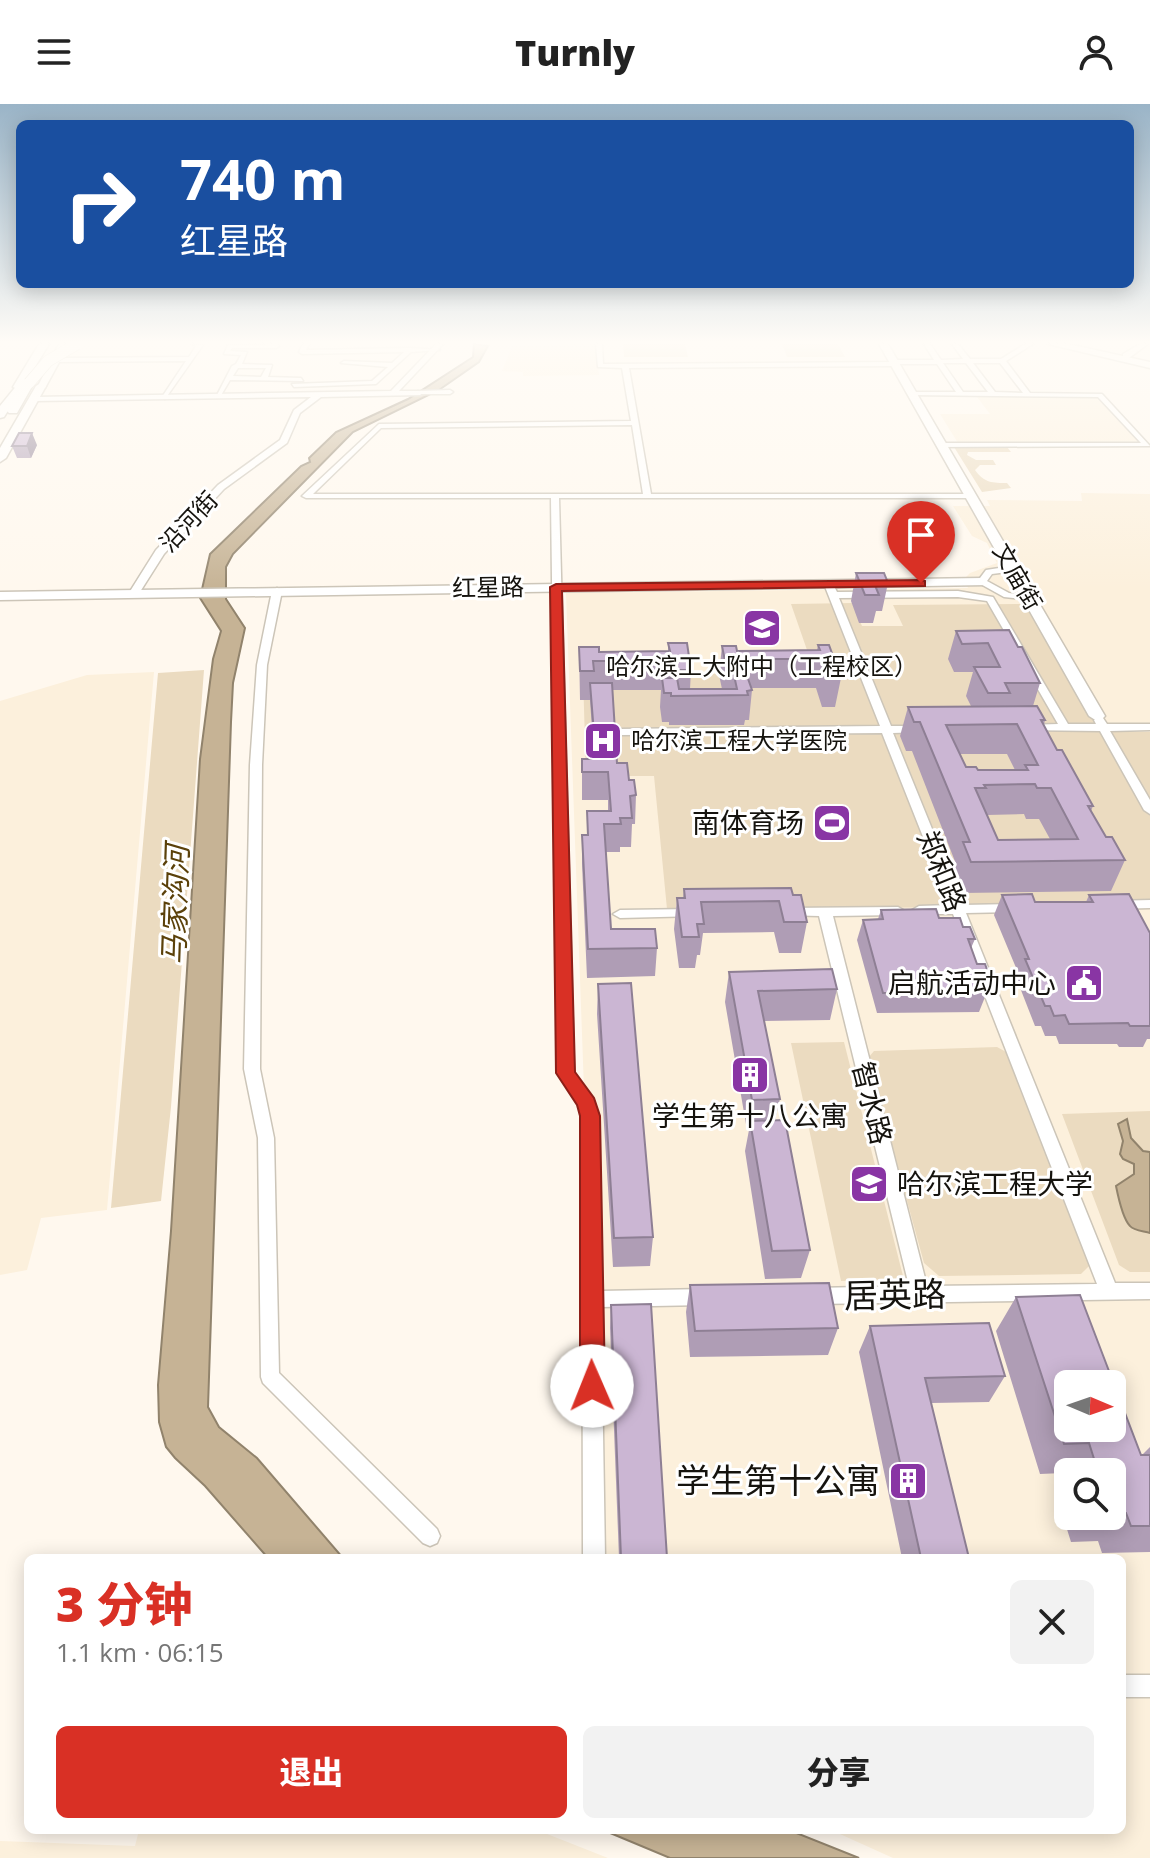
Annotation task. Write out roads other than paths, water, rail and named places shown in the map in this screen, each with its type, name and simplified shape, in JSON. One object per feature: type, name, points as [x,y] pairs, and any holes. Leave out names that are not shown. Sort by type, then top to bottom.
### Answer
[{"type":"main road","points":[[0,457],[18,426]]},
{"type":"main road","name":"文庙街","points":[[930,426],[1100,722]]},
{"type":"main road","name":"红星路","points":[[0,596],[556,587],[831,590],[982,582]]},
{"type":"street","name":"沿河街","points":[[134,593],[160,552],[221,487],[284,441],[291,426]]},
{"type":"street","points":[[392,426],[379,426],[321,478],[306,496],[970,496]]},
{"type":"street","points":[[635,426],[647,496]]},
{"type":"street","points":[[941,445],[1147,445],[1129,426]]},
{"type":"street","points":[[555,497],[566,1073],[587,1103],[590,1116],[594,1554]]},
{"type":"street","points":[[1012,569],[989,572],[982,582],[1007,595],[1029,598]]},
{"type":"street","points":[[831,590],[958,594],[990,599],[1065,728]]},
{"type":"street","name":"郑和路","points":[[831,590],[1109,1291]]},
{"type":"street","points":[[277,591],[262,665],[256,765],[252,1069],[266,1138],[270,1377],[430,1536]]},
{"type":"street","points":[[1020,728],[1065,728],[1100,722],[1150,727]]},
{"type":"street","name":"文庙街","points":[[1100,722],[1150,810]]},
{"type":"street","points":[[620,732],[930,729]]},
{"type":"street","points":[[1104,905],[1150,904]]},
{"type":"street","points":[[777,912],[1028,908]]},
{"type":"street","name":"智水路","points":[[825,912],[920,1294]]},
{"type":"street","points":[[620,914],[703,913]]},
{"type":"street","name":"居英路","points":[[794,1296],[1150,1291]]},
{"type":"street","points":[[592,1299],[732,1297]]},
{"type":"street","points":[[1126,1686],[1150,1686]]},
{"type":"place","name":"哈尔滨工大附中（工程校区）","points":[[762,628]]},
{"type":"place","name":"哈尔滨工程大学医院","points":[[603,741]]},
{"type":"place","name":"南体育场","points":[[832,823]]},
{"type":"place","name":"启航活动中心","points":[[1084,983]]},
{"type":"place","name":"学生第十八公寓","points":[[750,1075]]},
{"type":"place","name":"哈尔滨工程大学","points":[[869,1184]]},
{"type":"place","name":"学生第十公寓","points":[[908,1481]]},
{"type":"water label","name":"马家沟河","points":[[176,905]]}]
